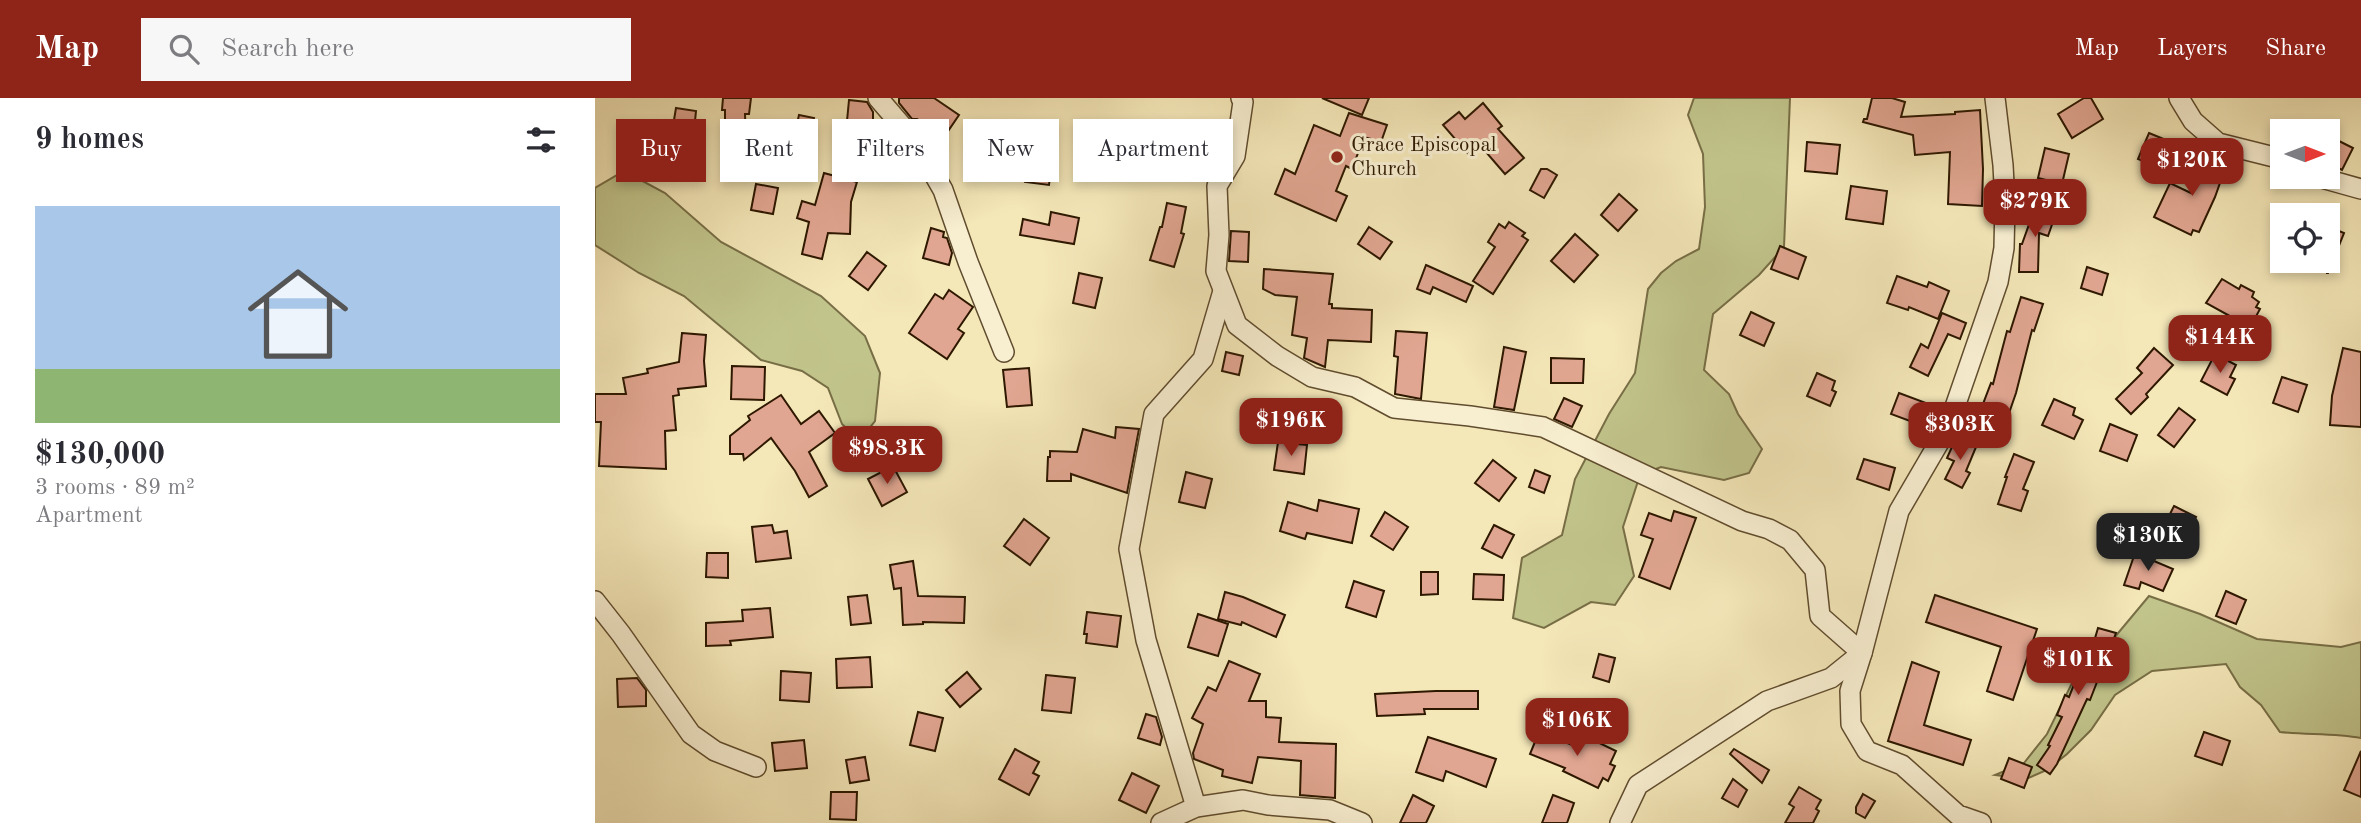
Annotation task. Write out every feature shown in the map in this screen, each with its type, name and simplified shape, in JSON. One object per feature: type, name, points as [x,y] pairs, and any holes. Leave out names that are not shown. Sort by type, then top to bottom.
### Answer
[{"type":"street","points":[[878,98],[915,141],[943,190],[1004,352]]},
{"type":"street","points":[[1241,98],[1243,102],[1235,156],[1217,187],[1219,235],[1216,271],[1237,326],[1277,356],[1312,377],[1355,387],[1394,408],[1470,416],[1543,428],[1742,521],[1769,529],[1790,540],[1815,570],[1820,616],[1862,653]]},
{"type":"street","points":[[1981,823],[1958,815],[1902,765],[1867,751],[1851,724],[1850,691],[1899,511],[1948,428],[1998,282],[2004,248],[2005,203],[1995,98]]},
{"type":"street","points":[[2179,98],[2193,121],[2218,143],[2270,156]]},
{"type":"street","points":[[2340,183],[2361,189]]},
{"type":"street","points":[[1196,807],[1146,640],[1129,549],[1154,414],[1203,359],[1223,291]]},
{"type":"street","points":[[595,601],[691,734],[715,751],[757,766]]},
{"type":"street","points":[[1620,823],[1638,785],[1767,701],[1831,678],[1862,653]]},
{"type":"street","points":[[1161,823],[1196,807],[1243,800],[1268,805],[1330,810],[1362,823]]},
{"type":"green space","points":[[1694,98],[1790,98],[1784,247],[1759,275],[1713,314],[1704,370],[1729,394],[1738,414],[1762,449],[1749,473],[1724,480],[1661,467],[1640,475],[1623,527],[1634,576],[1615,605],[1591,602],[1544,628],[1513,618],[1522,558],[1562,535],[1575,479],[1609,414],[1635,373],[1648,289],[1661,273],[1676,261],[1699,249],[1705,207],[1703,154],[1688,115]]},
{"type":"green space","points":[[616,176],[616,182],[644,182],[665,193],[721,242],[821,296],[865,336],[880,373],[875,421],[859,441],[842,424],[828,388],[802,371],[761,360],[684,296],[639,273],[595,245],[595,188]]},
{"type":"green space","points":[[2149,596],[2200,614],[2257,639],[2341,647],[2361,642],[2361,738],[2280,732],[2261,705],[2240,687],[2226,664],[2152,671],[2115,695],[2091,730],[2047,770],[2026,779],[1995,775],[2024,763],[2047,734],[2073,681],[2104,650]]},
{"type":"building","points":[[723,98],[751,98],[749,114],[745,114],[745,119],[725,119],[725,110],[722,110]]},
{"type":"building","points":[[899,98],[934,98],[959,115],[949,130],[949,119],[912,119],[899,103]]},
{"type":"building","points":[[1322,98],[1369,98],[1362,115]]},
{"type":"building","points":[[1872,98],[1892,98],[1905,102],[1901,117],[1980,110],[1982,206],[1948,204],[1950,152],[1915,155],[1913,135],[1863,122],[1867,119]]},
{"type":"building","points":[[2084,98],[2091,98],[2103,119],[2072,138],[2058,114]]},
{"type":"building","points":[[849,100],[867,102],[873,112],[873,119],[847,119]]},
{"type":"building","points":[[1483,103],[1502,126],[1498,129],[1524,158],[1505,174],[1480,145],[1468,154],[1443,125],[1459,112],[1465,119]]},
{"type":"building","points":[[676,108],[696,111],[695,119],[674,119]]},
{"type":"building","points":[[1349,113],[1387,125],[1381,142],[1364,137],[1352,169],[1346,166],[1336,191],[1347,196],[1336,221],[1275,194],[1285,169],[1295,174],[1314,125],[1340,136]]},
{"type":"building","points":[[799,115],[814,118],[814,119],[798,119]]},
{"type":"building","points":[[2149,133],[2171,142],[2160,168],[2138,159]]},
{"type":"building","points":[[1807,142],[1840,145],[1837,174],[1805,171]]},
{"type":"building","points":[[2340,142],[2353,148],[2342,170],[2340,169]]},
{"type":"building","points":[[2045,148],[2069,154],[2062,184],[2038,178]]},
{"type":"building","points":[[2204,155],[2227,163],[2199,232],[2193,230],[2191,235],[2154,217],[2170,183],[2191,193]]},
{"type":"building","points":[[1541,169],[1547,169],[1557,175],[1544,198],[1530,190]]},
{"type":"building","points":[[824,173],[832,175],[832,182],[857,182],[851,202],[850,234],[828,233],[822,259],[802,254],[809,222],[797,218],[802,201],[815,205]]},
{"type":"building","points":[[1025,182],[1049,182],[1049,185]]},
{"type":"building","points":[[756,184],[778,188],[773,214],[751,210]]},
{"type":"building","points":[[1851,186],[1887,191],[1883,224],[1846,219]]},
{"type":"building","points":[[1619,194],[1637,210],[1618,231],[1601,215]]},
{"type":"building","points":[[2037,202],[2039,207],[2056,213],[2048,236],[2039,233],[2038,272],[2019,272],[2020,244]]},
{"type":"building","points":[[1167,203],[1186,207],[1181,233],[1184,234],[1174,267],[1150,260]]},
{"type":"building","points":[[1051,212],[1079,218],[1074,244],[1020,235],[1023,219],[1049,225]]},
{"type":"building","points":[[1509,222],[1525,233],[1522,236],[1528,240],[1493,294],[1473,281],[1495,247],[1488,242],[1499,224],[1505,228]]},
{"type":"building","points":[[1369,227],[1392,242],[1380,259],[1358,244]]},
{"type":"building","points":[[931,228],[944,232],[943,237],[947,238],[952,253],[949,265],[923,258]]},
{"type":"building","points":[[1231,231],[1249,232],[1248,262],[1229,261]]},
{"type":"building","points":[[1575,234],[1598,255],[1574,282],[1551,261]]},
{"type":"building","points":[[1780,246],[1806,257],[1798,279],[1771,269]]},
{"type":"building","points":[[867,252],[886,266],[868,290],[849,276]]},
{"type":"building","points":[[1426,265],[1473,286],[1466,302],[1433,287],[1430,294],[1417,289]]},
{"type":"building","points":[[2087,267],[2108,274],[2102,295],[2081,288]]},
{"type":"building","points":[[1264,269],[1333,274],[1329,304],[1332,304],[1332,308],[1372,310],[1371,342],[1328,340],[1325,367],[1304,358],[1307,338],[1292,335],[1297,297],[1275,295],[1263,289]]},
{"type":"building","points":[[1079,273],[1102,278],[1095,308],[1073,303]]},
{"type":"building","points":[[1897,276],[1927,287],[1929,282],[1949,291],[1938,319],[1909,307],[1908,310],[1887,303]]},
{"type":"building","points":[[2222,279],[2239,289],[2241,285],[2254,292],[2252,297],[2259,302],[2256,307],[2260,309],[2253,322],[2249,319],[2246,325],[2206,303]]},
{"type":"building","points":[[949,290],[973,307],[958,329],[964,333],[947,359],[909,333],[935,294],[943,299]]},
{"type":"building","points":[[2021,297],[2043,304],[2034,331],[2032,330],[2008,416],[1983,404],[1991,383],[1993,384],[2007,331],[2010,332]]},
{"type":"building","points":[[1751,312],[1774,323],[1764,346],[1740,335]]},
{"type":"building","points":[[1942,313],[1966,323],[1960,339],[1948,334],[1928,376],[1910,367],[1921,344],[1928,348]]},
{"type":"building","points":[[1396,331],[1427,333],[1421,399],[1395,394],[1398,357],[1394,356]]},
{"type":"building","points":[[682,333],[706,335],[706,386],[678,389],[679,395],[673,396],[676,430],[665,431],[666,469],[599,466],[601,422],[595,422],[595,394],[626,394],[623,378],[679,362]]},
{"type":"building","points":[[1504,347],[1526,352],[1514,410],[1494,407]]},
{"type":"building","points":[[2154,348],[2173,365],[2131,414],[2116,399],[2142,373],[2137,368]]},
{"type":"building","points":[[2343,348],[2361,352],[2361,427],[2330,425],[2332,396]]},
{"type":"building","points":[[1226,352],[1243,356],[1239,375],[1222,371]]},
{"type":"building","points":[[2215,354],[2236,365],[2230,377],[2235,379],[2227,395],[2201,381]]},
{"type":"building","points":[[1551,358],[1584,359],[1583,383],[1551,383]]},
{"type":"building","points":[[732,366],[765,367],[764,400],[731,399]]},
{"type":"building","points":[[1029,368],[1032,405],[1007,407],[1003,370]]},
{"type":"building","points":[[1817,373],[1835,381],[1832,390],[1836,392],[1830,406],[1807,396]]},
{"type":"building","points":[[2282,377],[2307,385],[2298,412],[2273,403]]},
{"type":"building","points":[[1899,393],[1926,403],[1918,424],[1891,414]]},
{"type":"building","points":[[781,395],[801,424],[819,411],[835,433],[809,452],[827,486],[809,497],[795,471],[771,438],[744,460],[743,454],[730,454],[730,436],[750,420],[748,416]]},
{"type":"building","points":[[1564,398],[1582,406],[1572,427],[1554,419]]},
{"type":"building","points":[[2054,399],[2075,408],[2073,415],[2083,420],[2074,439],[2042,425]]},
{"type":"building","points":[[2179,408],[2195,420],[2174,447],[2158,435]]},
{"type":"building","points":[[2110,424],[2137,435],[2127,461],[2100,451]]},
{"type":"building","points":[[1116,427],[1139,429],[1127,493],[1071,474],[1071,481],[1047,481],[1050,451],[1077,452],[1083,429],[1115,438]]},
{"type":"building","points":[[1956,438],[1976,447],[1966,471],[1970,473],[1962,488],[1945,479],[1954,461],[1947,458]]},
{"type":"building","points":[[1278,442],[1307,445],[1304,474],[1274,470]]},
{"type":"building","points":[[2014,454],[2034,462],[2023,489],[2028,491],[2021,511],[1998,504]]},
{"type":"building","points":[[1864,459],[1895,468],[1889,490],[1857,479]]},
{"type":"building","points":[[1493,460],[1516,478],[1499,501],[1475,483]]},
{"type":"building","points":[[893,466],[907,492],[882,506],[868,479]]},
{"type":"building","points":[[1535,470],[1550,476],[1544,493],[1529,487]]},
{"type":"building","points":[[1186,472],[1212,479],[1205,508],[1179,502]]},
{"type":"building","points":[[1319,500],[1359,509],[1352,543],[1307,533],[1305,539],[1280,531],[1288,502],[1317,511]]},
{"type":"building","points":[[2174,506],[2196,517],[2186,535],[2165,524]]},
{"type":"building","points":[[1674,511],[1696,518],[1670,589],[1639,577],[1653,539],[1641,535],[1649,513],[1671,521]]},
{"type":"building","points":[[1385,512],[1408,527],[1393,550],[1371,536]]},
{"type":"building","points":[[1024,519],[1049,538],[1030,565],[1004,546]]},
{"type":"building","points":[[772,525],[774,533],[787,531],[791,558],[756,562],[752,527]]},
{"type":"building","points":[[1494,525],[1514,535],[1502,558],[1482,548]]},
{"type":"building","points":[[707,553],[728,553],[728,578],[706,577]]},
{"type":"building","points":[[2135,553],[2173,569],[2163,591],[2141,582],[2139,589],[2124,585]]},
{"type":"building","points":[[913,561],[918,596],[965,597],[964,623],[923,622],[903,625],[901,588],[894,589],[890,565]]},
{"type":"building","points":[[1421,572],[1438,572],[1438,594],[1421,595]]},
{"type":"building","points":[[1474,574],[1504,575],[1503,600],[1473,599]]},
{"type":"building","points":[[1354,581],[1384,591],[1376,617],[1346,607]]},
{"type":"building","points":[[2226,591],[2246,600],[2236,624],[2216,616]]},
{"type":"building","points":[[1225,592],[1285,615],[1276,637],[1242,622],[1241,625],[1218,619]]},
{"type":"building","points":[[867,595],[871,623],[851,625],[848,597]]},
{"type":"building","points":[[1935,595],[2037,629],[2013,700],[1987,691],[2001,647],[1926,622]]},
{"type":"building","points":[[770,608],[773,637],[730,641],[731,645],[706,646],[706,623],[743,621],[742,610]]},
{"type":"building","points":[[1087,612],[1121,616],[1117,647],[1086,643],[1087,634],[1084,634]]},
{"type":"building","points":[[1198,614],[1228,624],[1218,656],[1188,647]]},
{"type":"building","points":[[2098,628],[2116,633],[2090,700],[2087,699],[2050,774],[2037,765],[2050,746],[2048,745],[2062,717],[2057,715],[2065,695],[2069,697],[2082,664],[2086,643],[2093,645]]},
{"type":"building","points":[[1599,654],[1615,658],[1609,682],[1593,677]]},
{"type":"building","points":[[870,657],[872,687],[837,688],[836,659]]},
{"type":"building","points":[[1229,661],[1260,674],[1249,701],[1266,701],[1266,717],[1281,718],[1279,742],[1336,744],[1335,798],[1300,795],[1301,761],[1258,757],[1252,783],[1222,776],[1223,770],[1194,759],[1193,753],[1203,724],[1192,718],[1208,687],[1216,691]]},
{"type":"building","points":[[1912,662],[1939,672],[1924,725],[1971,740],[1963,765],[1888,741]]},
{"type":"building","points":[[781,671],[811,673],[809,702],[780,700]]},
{"type":"building","points":[[967,672],[981,689],[960,707],[946,690]]},
{"type":"building","points":[[1046,675],[1075,678],[1071,713],[1042,710]]},
{"type":"building","points":[[637,678],[646,690],[646,706],[618,707],[617,679]]},
{"type":"building","points":[[1478,691],[1478,709],[1424,709],[1425,714],[1377,716],[1375,694]]},
{"type":"building","points":[[918,712],[943,718],[935,751],[910,745]]},
{"type":"building","points":[[1146,714],[1156,717],[1162,737],[1160,745],[1138,738]]},
{"type":"building","points":[[1539,732],[1575,746],[1581,734],[1616,751],[1610,764],[1615,766],[1608,781],[1603,778],[1598,788],[1563,771],[1565,768],[1530,754]]},
{"type":"building","points":[[2204,732],[2230,741],[2222,765],[2195,756]]},
{"type":"building","points":[[1428,737],[1496,759],[1486,787],[1446,771],[1443,781],[1416,772]]},
{"type":"building","points":[[804,740],[807,768],[775,771],[772,743]]},
{"type":"building","points":[[1015,749],[1039,762],[1033,773],[1039,776],[1029,795],[999,779]]},
{"type":"building","points":[[1734,749],[1769,770],[1762,783],[1730,754]]},
{"type":"building","points":[[2361,751],[2361,797],[2344,790]]},
{"type":"building","points":[[865,757],[869,780],[850,783],[846,760]]},
{"type":"building","points":[[2009,758],[2032,767],[2024,788],[2001,779]]},
{"type":"building","points":[[1132,773],[1159,786],[1146,813],[1119,800]]},
{"type":"building","points":[[1733,779],[1747,790],[1738,807],[1722,798]]},
{"type":"building","points":[[1799,787],[1821,800],[1816,809],[1819,811],[1813,823],[1785,823],[1794,807],[1789,804]]},
{"type":"building","points":[[831,792],[857,792],[856,820],[830,819]]},
{"type":"building","points":[[1863,794],[1875,801],[1865,818],[1856,813]]},
{"type":"building","points":[[1413,795],[1434,806],[1426,823],[1400,823]]},
{"type":"building","points":[[1553,795],[1574,803],[1567,823],[1542,823]]},
{"type":"place","name":"Grace Episcopal Church","points":[[1337,157]]}]
